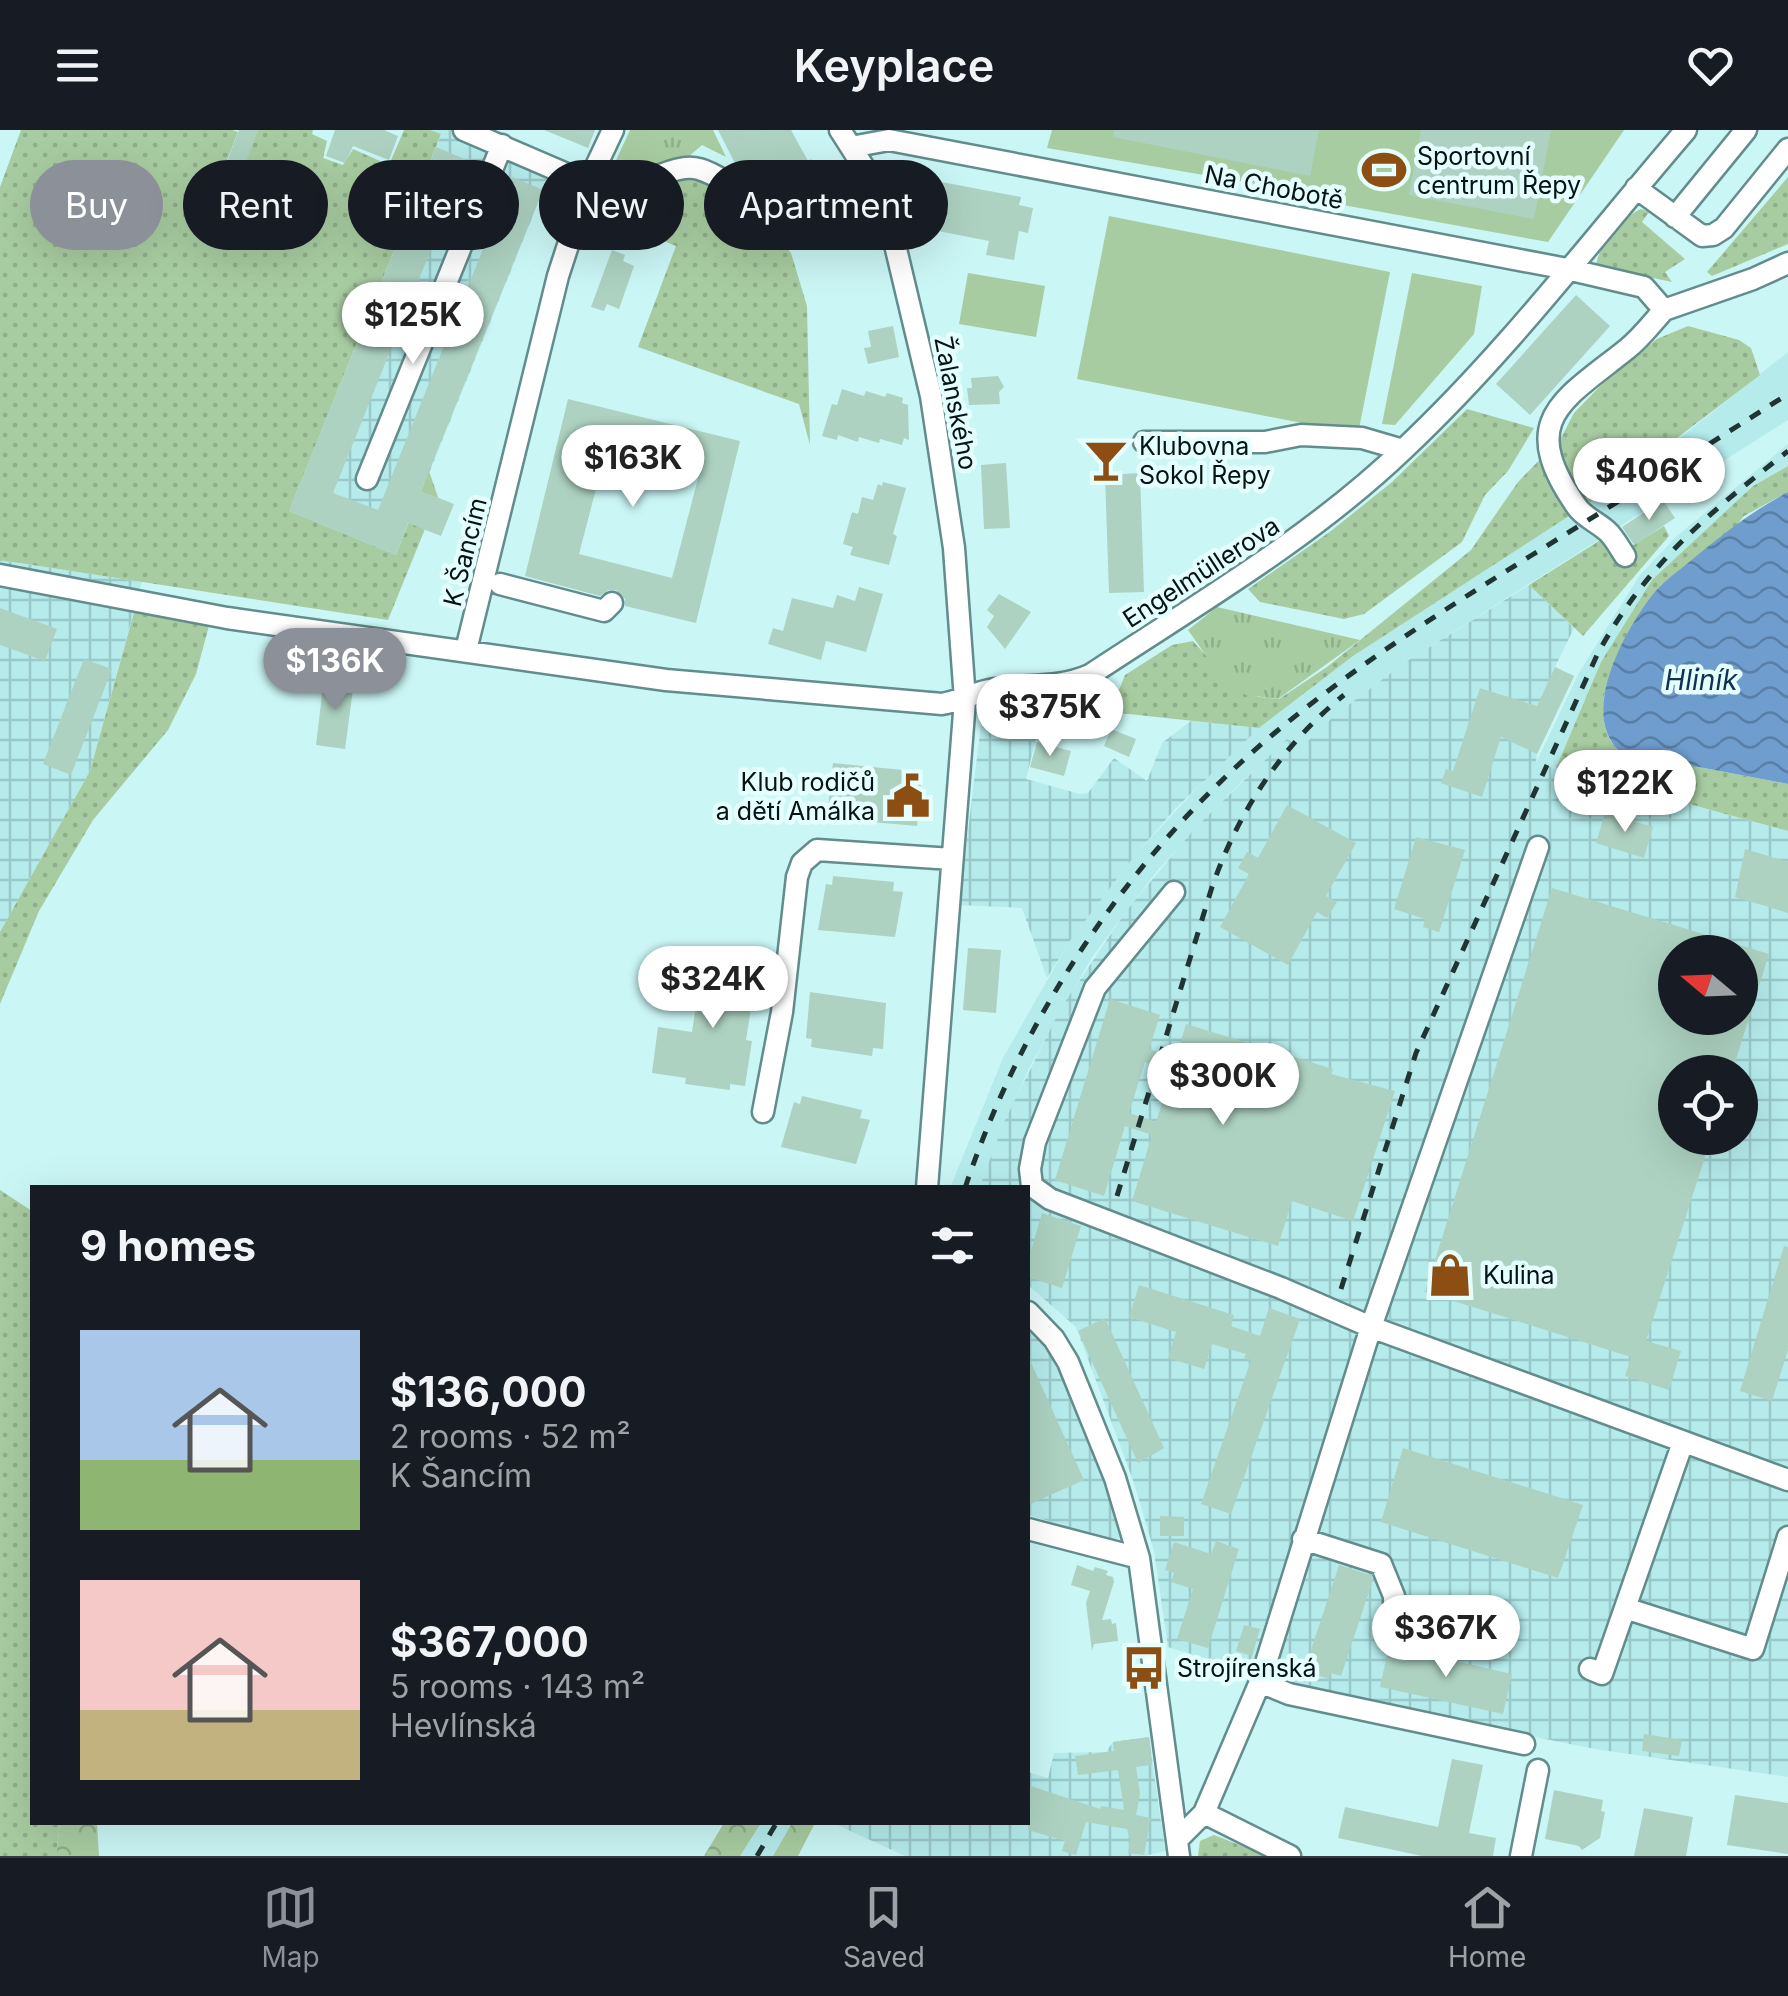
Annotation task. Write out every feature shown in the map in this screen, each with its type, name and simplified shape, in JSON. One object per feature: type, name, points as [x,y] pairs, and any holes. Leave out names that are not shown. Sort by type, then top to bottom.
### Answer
[{"type":"street","points":[[464,130],[539,161]]},
{"type":"street","name":"K Šancím","points":[[599,160],[613,130]]},
{"type":"street","points":[[1567,268],[1686,130]]},
{"type":"street","points":[[1675,216],[1746,130]]},
{"type":"street","name":"Na Chobotě","points":[[845,138],[889,140],[1567,268],[1644,287],[1664,310]]},
{"type":"street","name":"Žalanského","points":[[845,138],[872,180],[891,228],[931,396],[954,548],[965,700]]},
{"type":"street","points":[[366,479],[502,146]]},
{"type":"street","points":[[1636,188],[1702,236],[1713,234],[1724,228],[1788,149]]},
{"type":"street","name":"K Šancím","points":[[466,650],[567,250]]},
{"type":"street","points":[[1624,556],[1609,532],[1580,511],[1555,470],[1547,435],[1550,419],[1573,390],[1632,345],[1664,310],[1788,263]]},
{"type":"street","name":"Engelmüllerova","points":[[466,650],[666,680],[942,704],[992,689],[1052,687],[1090,675],[1305,534],[1403,450],[1464,388],[1567,268]]},
{"type":"street","points":[[1144,442],[1265,442],[1301,435],[1362,438],[1403,450]]},
{"type":"street","points":[[0,575],[227,618],[466,650]]},
{"type":"street","points":[[500,584],[604,611],[612,603]]},
{"type":"street","points":[[927,1185],[965,700]]},
{"type":"street","points":[[1179,1847],[1204,1813],[1262,1674],[1371,1327],[1538,846]]},
{"type":"street","points":[[764,1112],[802,864],[817,850],[952,859]]},
{"type":"street","points":[[1174,892],[1096,988],[1035,1142],[1030,1169],[1032,1186],[1050,1199],[1371,1327],[1788,1480]]},
{"type":"street","points":[[1030,1314],[1054,1339],[1068,1362],[1115,1478],[1139,1558],[1179,1847]]},
{"type":"street","points":[[1590,1670],[1602,1674],[1684,1442]]},
{"type":"street","points":[[1030,1531],[1139,1558]]},
{"type":"street","points":[[1625,1608],[1753,1649],[1788,1537]]},
{"type":"street","points":[[1303,1539],[1381,1564],[1394,1596],[1394,1620],[1488,1638]]},
{"type":"street","points":[[1262,1674],[1290,1694],[1524,1744]]},
{"type":"street","points":[[1522,1856],[1538,1770]]},
{"type":"street","points":[[1204,1813],[1290,1856]]},
{"type":"shaded area","points":[[430,130],[488,130],[562,160],[539,160],[539,201],[396,555],[289,511],[395,250],[519,250],[519,160],[431,160],[441,135]]},
{"type":"shaded area","points":[[1788,352],[1788,420],[1404,663],[1334,716],[1302,748],[1287,740],[1231,792],[1157,871],[1092,957],[1028,1070],[980,1185],[951,1185],[1003,1058],[1069,942],[1136,854],[1212,772],[1259,728],[1353,656],[1665,450]]},
{"type":"shaded area","points":[[1788,444],[1788,466],[1752,486],[1601,662],[1556,768],[1536,763],[1580,671],[1640,575],[1677,536]]},
{"type":"shaded area","points":[[0,560],[142,582],[90,771],[0,932]]},
{"type":"shaded area","points":[[1529,585],[1574,628],[1555,667],[1574,676],[1536,763],[1788,831],[1788,1777],[1595,1749],[1341,1698],[1271,1678],[1265,1665],[1255,1661],[1251,1672],[1168,1647],[1154,1551],[1134,1483],[1076,1327],[1030,1287],[1030,1185],[980,1185],[1004,1122],[1061,1008],[1127,910],[1196,827],[1287,739],[1302,747],[1334,716],[1404,663]]},
{"type":"shaded area","points":[[1191,721],[1259,728],[1176,808],[1136,854],[1069,942],[1047,978],[1022,908],[959,905],[981,724],[1040,723],[1026,779],[1080,794],[1088,793],[1114,758],[1147,781],[1162,743]]},
{"type":"shaded area","points":[[1030,1328],[1057,1361],[1105,1481],[1123,1538],[1110,1539],[1030,1516]]},
{"type":"shaded area","points":[[1149,1737],[1165,1851],[1144,1856],[905,1856],[837,1825],[1030,1825],[1030,1773],[1048,1778],[1054,1753],[1106,1752],[1113,1742]]},
{"type":"shaded area","points":[[760,1825],[791,1825],[773,1856],[740,1856]]},
{"type":"green space","points":[[21,130],[232,130],[238,132],[227,160],[183,160],[183,250],[328,250],[328,160],[246,160],[258,130],[313,130],[312,134],[327,141],[323,158],[343,165],[353,149],[378,160],[348,160],[348,250],[394,250],[289,511],[396,555],[429,471],[438,497],[388,620],[0,560],[0,187]]},
{"type":"green space","points":[[404,130],[441,134],[431,160],[391,160]]},
{"type":"green space","points":[[630,130],[713,130],[726,157],[702,145],[684,161],[616,160]]},
{"type":"green space","name":"Sportovní centrum Řepy","points":[[1052,130],[1624,130],[1548,242],[1304,198],[1297,191],[1047,148]]},
{"type":"green space","points":[[690,173],[704,179],[704,250],[791,253],[807,306],[810,445],[799,404],[638,347],[674,250],[684,250],[684,175]]},
{"type":"green space","points":[[1788,177],[1788,244],[1712,276],[1707,272]]},
{"type":"green space","points":[[1641,209],[1649,212],[1642,222],[1685,259],[1665,272],[1672,282],[1596,266],[1612,233]]},
{"type":"green space","points":[[1109,216],[1390,272],[1358,434],[1077,379]]},
{"type":"green space","points":[[968,273],[1045,286],[1036,337],[959,324]]},
{"type":"green space","points":[[1412,273],[1482,286],[1474,334],[1395,425],[1382,424]]},
{"type":"green space","points":[[1688,326],[1739,340],[1751,348],[1760,375],[1603,494],[1353,656],[1259,728],[1110,712],[1125,675],[1172,645],[1193,641],[1210,660],[1258,697],[1279,699],[1327,667],[1471,550],[1518,482],[1561,438],[1574,413],[1609,377],[1657,339]]},
{"type":"green space","points":[[1467,409],[1534,428],[1508,471],[1485,495],[1462,542],[1364,614],[1344,619],[1260,602],[1248,589],[1392,482]]},
{"type":"green space","points":[[1788,466],[1788,492],[1744,516],[1604,695],[1604,711],[1607,733],[1620,752],[1788,784],[1788,831],[1556,768],[1601,662],[1652,580],[1753,486]]},
{"type":"green space","points":[[1664,526],[1669,536],[1583,636],[1529,585],[1618,529],[1630,547]]},
{"type":"green space","points":[[1217,607],[1360,640],[1278,699],[1246,695],[1225,683],[1188,630]]},
{"type":"green space","points":[[135,609],[210,622],[196,674],[168,730],[93,820],[39,911],[0,1004],[0,932],[90,771]]},
{"type":"green space","points":[[0,1190],[30,1210],[30,1825],[60,1825],[56,1856],[0,1856]]},
{"type":"green space","points":[[60,1825],[97,1825],[99,1856],[56,1856]]},
{"type":"green space","points":[[723,1825],[760,1825],[740,1856],[704,1856]]},
{"type":"green space","points":[[791,1825],[814,1825],[798,1856],[773,1856]]},
{"type":"green space","points":[[1214,1835],[1266,1856],[1198,1856],[1200,1841]]},
{"type":"water","name":"Hliník","points":[[1788,492],[1788,784],[1620,752],[1608,736],[1605,694],[1619,649],[1642,609],[1662,585],[1712,543]]},
{"type":"building","points":[[239,130],[258,130],[247,160],[227,160]]},
{"type":"building","points":[[335,130],[384,130],[398,136],[389,160],[353,146],[345,163],[326,156]]},
{"type":"building","points":[[544,130],[595,130],[588,148]]},
{"type":"building","points":[[718,130],[791,130],[807,160],[733,160]]},
{"type":"building","points":[[1114,130],[1319,130],[1310,176],[1113,137]]},
{"type":"building","points":[[1421,130],[1551,130],[1534,219],[1409,195]]},
{"type":"building","points":[[436,147],[467,160],[431,160]]},
{"type":"building","points":[[519,180],[539,188],[539,200],[519,249]]},
{"type":"building","points":[[948,183],[1021,197],[1019,205],[1033,208],[1028,233],[1019,231],[1014,260],[986,255],[989,241],[948,233]]},
{"type":"building","points":[[394,250],[431,250],[333,493],[378,510],[483,250],[519,250],[421,491],[454,504],[441,536],[408,523],[396,555],[289,511]]},
{"type":"building","points":[[612,250],[625,255],[623,261],[634,266],[619,309],[607,304],[604,311],[591,307]]},
{"type":"building","points":[[1576,295],[1610,326],[1530,415],[1496,384]]},
{"type":"building","points":[[893,326],[899,357],[868,364],[864,348],[871,347],[868,331]]},
{"type":"building","points":[[998,376],[1004,387],[999,392],[1000,404],[969,405],[967,388],[972,388],[971,378]]},
{"type":"building","points":[[842,389],[864,396],[866,391],[903,398],[902,403],[908,405],[909,440],[904,438],[902,445],[880,439],[879,443],[859,437],[858,442],[838,435],[837,440],[822,436],[832,404],[837,405]]},
{"type":"building","points":[[568,399],[740,441],[696,623],[625,606],[625,599],[616,590],[600,596],[525,576]],"holes":[[[608,443],[701,467],[672,578],[579,554]]]},
{"type":"building","points":[[1006,463],[1010,528],[984,529],[981,465]]},
{"type":"building","points":[[1140,473],[1144,592],[1109,593],[1105,475]]},
{"type":"building","points":[[883,482],[906,488],[889,565],[850,555],[853,547],[843,544],[852,512],[858,514],[862,497],[873,500],[878,484],[882,486]]},
{"type":"building","points":[[1663,500],[1675,518],[1634,545],[1622,527]]},
{"type":"building","points":[[859,587],[883,594],[866,652],[826,641],[821,660],[768,644],[773,628],[783,631],[792,598],[833,608],[837,595],[855,601]]},
{"type":"building","points":[[999,594],[1031,612],[1005,649],[987,627],[994,616],[987,610]]},
{"type":"building","points":[[0,608],[57,629],[45,661],[0,645]]},
{"type":"building","points":[[84,659],[112,669],[71,775],[43,764]]},
{"type":"building","points":[[1555,667],[1574,676],[1537,754],[1501,737],[1482,797],[1441,783],[1446,769],[1453,771],[1480,688],[1537,706]]},
{"type":"building","points":[[324,678],[354,682],[345,749],[316,745]]},
{"type":"building","points":[[1111,729],[1136,739],[1129,757],[1104,746]]},
{"type":"building","points":[[1037,742],[1071,751],[1064,776],[1030,767]]},
{"type":"building","points":[[833,763],[922,772],[917,826],[827,818]]},
{"type":"building","points":[[1287,805],[1356,843],[1326,896],[1337,902],[1327,918],[1317,912],[1288,965],[1220,927],[1249,874],[1238,868],[1247,852],[1258,858]]},
{"type":"building","points":[[1605,813],[1653,827],[1644,858],[1596,843]]},
{"type":"building","points":[[1416,837],[1465,850],[1439,932],[1423,927],[1425,919],[1394,909]]},
{"type":"building","points":[[1745,849],[1788,862],[1788,913],[1735,897]]},
{"type":"building","points":[[833,876],[894,882],[893,891],[903,892],[895,937],[818,930],[826,884],[832,885]]},
{"type":"building","points":[[1552,888],[1707,935],[1658,935],[1658,1035],[1744,1035],[1737,1055],[1658,1055],[1658,1155],[1706,1155],[1646,1341],[1681,1351],[1669,1390],[1625,1376],[1631,1357],[1425,1292]]},
{"type":"building","points":[[968,948],[1001,950],[996,1013],[963,1010]]},
{"type":"building","points":[[1758,951],[1769,954],[1758,989]]},
{"type":"building","points":[[721,962],[762,973],[746,1040],[752,1041],[745,1086],[730,1084],[730,1090],[685,1084],[686,1078],[652,1073],[658,1027],[692,1032],[702,965],[721,967]]},
{"type":"building","points":[[810,992],[886,1003],[883,1049],[873,1048],[872,1056],[811,1047],[812,1039],[806,1038]]},
{"type":"building","points":[[1110,999],[1160,1015],[1149,1049],[1176,1058],[1186,1024],[1333,1069],[1331,1074],[1395,1091],[1353,1221],[1292,1201],[1278,1246],[1132,1201],[1152,1135],[1125,1126],[1104,1196],[1055,1180]],"holes":[[[1145,1062],[1172,1072],[1156,1122],[1129,1113]]]},
{"type":"building","points":[[802,1096],[862,1110],[860,1118],[870,1120],[856,1164],[781,1147],[794,1102],[800,1104]]},
{"type":"building","points":[[1042,1213],[1081,1226],[1062,1288],[1030,1278],[1030,1254]]},
{"type":"building","points":[[1784,1246],[1788,1247],[1788,1350],[1772,1401],[1740,1391]]},
{"type":"building","points":[[1139,1285],[1234,1315],[1231,1326],[1260,1336],[1269,1308],[1300,1319],[1231,1514],[1201,1504],[1251,1360],[1244,1358],[1246,1354],[1212,1344],[1204,1369],[1168,1358],[1176,1332],[1129,1317]]},
{"type":"building","points":[[1105,1318],[1164,1448],[1138,1463],[1078,1331]]},
{"type":"building","points":[[1030,1360],[1084,1480],[1030,1504]]},
{"type":"building","points":[[1403,1448],[1583,1505],[1558,1578],[1381,1522]]},
{"type":"building","points":[[1160,1516],[1184,1517],[1184,1536],[1160,1536]]},
{"type":"building","points":[[1216,1541],[1239,1549],[1208,1648],[1177,1639],[1193,1589],[1171,1582],[1174,1573],[1165,1570],[1174,1542],[1211,1554]]},
{"type":"building","points":[[1077,1565],[1108,1571],[1106,1575],[1113,1577],[1114,1582],[1102,1620],[1116,1623],[1118,1641],[1094,1644],[1092,1651],[1086,1603],[1090,1591],[1071,1585]]},
{"type":"building","points":[[1339,1565],[1371,1575],[1373,1580],[1341,1676],[1331,1673],[1329,1679],[1314,1674],[1316,1668],[1306,1665]]},
{"type":"building","points":[[1244,1625],[1260,1629],[1252,1656],[1236,1651]]},
{"type":"building","points":[[1389,1646],[1512,1674],[1503,1714],[1380,1687]]},
{"type":"building","points":[[1644,1734],[1682,1740],[1679,1756],[1642,1751]]},
{"type":"building","points":[[1149,1737],[1152,1765],[1136,1767],[1140,1794],[1136,1815],[1151,1818],[1144,1855],[1128,1853],[1127,1829],[1086,1822],[1076,1855],[1062,1851],[1065,1841],[1028,1830],[1030,1786],[1100,1809],[1101,1806],[1124,1810],[1118,1770],[1078,1775],[1075,1756],[1114,1751],[1113,1742]]},
{"type":"building","points":[[1452,1759],[1483,1765],[1469,1833],[1496,1838],[1493,1856],[1422,1856],[1338,1838],[1345,1807],[1438,1827]]},
{"type":"building","points":[[1554,1790],[1603,1800],[1600,1838],[1582,1850],[1545,1839]]},
{"type":"building","points":[[1735,1795],[1788,1803],[1788,1854],[1727,1845]]},
{"type":"building","points":[[1644,1808],[1693,1817],[1686,1856],[1634,1856]]},
{"type":"railway","points":[[966,1185],[1018,1061],[1087,941],[1172,832],[1220,782],[1302,711],[1398,641],[1788,394]]},
{"type":"railway","points":[[1341,1289],[1416,1053],[1598,653],[1659,566],[1732,496],[1788,451]]},
{"type":"railway","points":[[1117,1196],[1212,887],[1235,832],[1282,758],[1344,695]]},
{"type":"railway","points":[[757,1856],[775,1825]]},
{"type":"place","name":"Sportovní centrum Řepy","points":[[1384,170]]},
{"type":"place","name":"Klubovna Sokol Řepy","points":[[1106,460]]},
{"type":"place","name":"Klub rodičů a dětí Amálka","points":[[908,796]]},
{"type":"place","name":"Kulina","points":[[1450,1275]]},
{"type":"place","name":"Strojírenská","points":[[1144,1668]]}]
